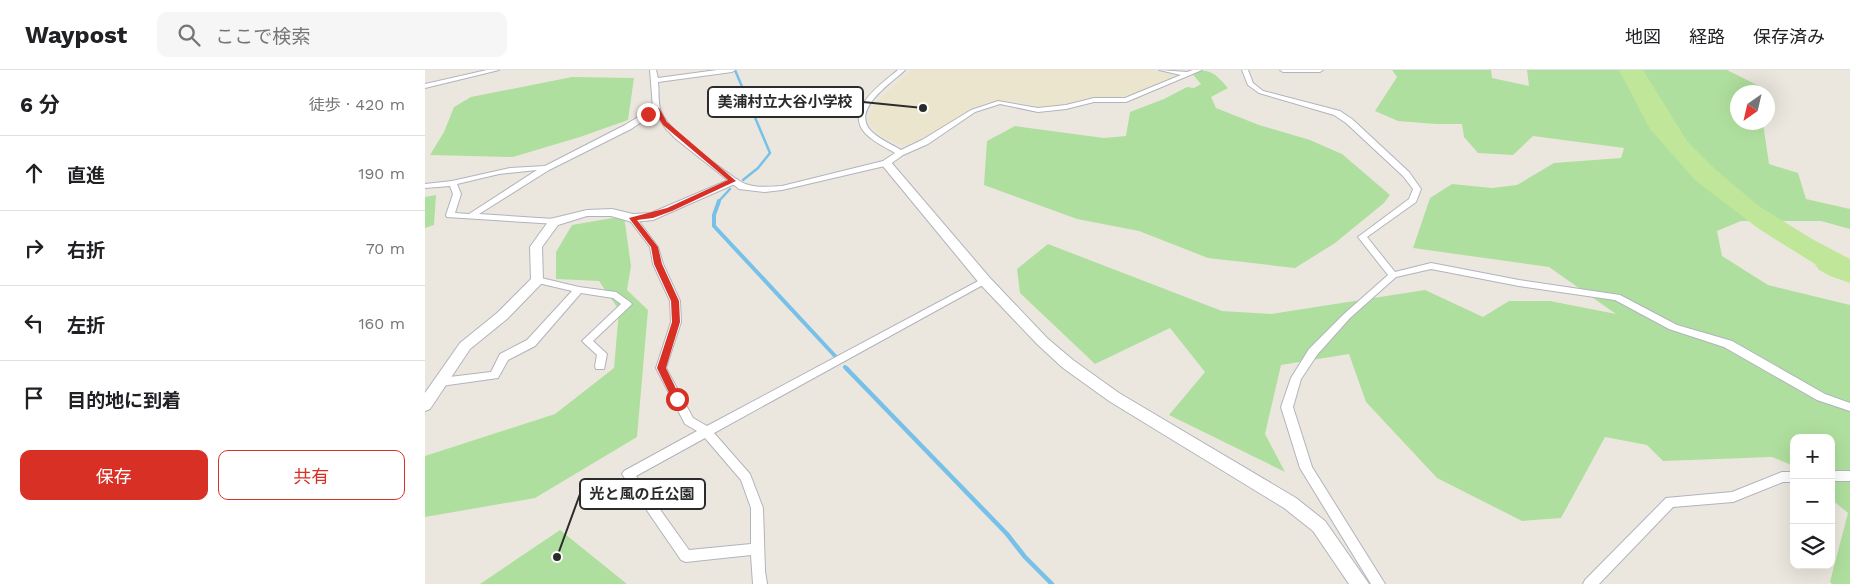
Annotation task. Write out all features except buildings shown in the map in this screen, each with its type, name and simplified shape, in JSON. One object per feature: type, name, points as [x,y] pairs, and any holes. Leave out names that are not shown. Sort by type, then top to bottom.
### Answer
[{"type":"street","points":[[425,86],[496,70]]},
{"type":"street","points":[[653,70],[656,80],[657,109],[665,123],[733,181],[742,186],[765,190],[782,188],[886,163],[900,153],[925,142],[973,111],[1000,102],[1038,110],[1066,107],[1094,100],[1126,100],[1199,70]]},
{"type":"street","points":[[656,80],[732,70]]},
{"type":"street","points":[[900,153],[866,131],[861,122],[863,109],[872,97],[902,70]]},
{"type":"street","points":[[1162,70],[1187,74]]},
{"type":"street","points":[[1245,70],[1250,84],[1261,92],[1337,113],[1349,121],[1406,174],[1417,190],[1413,200],[1363,237],[1393,275]]},
{"type":"street","points":[[1283,70],[1320,70]]},
{"type":"street","points":[[471,216],[547,168],[657,109]]},
{"type":"street","points":[[886,163],[985,281],[1042,341],[1068,364],[1139,413],[1290,503],[1319,526],[1360,584]]},
{"type":"street","points":[[425,186],[453,183],[491,172],[525,167],[547,168]]},
{"type":"street","points":[[453,183],[457,194],[450,215],[554,222],[596,213],[612,212],[632,218],[653,216],[733,181]]},
{"type":"street","points":[[632,218],[654,247],[658,264],[675,301],[676,322],[661,368],[689,421],[707,432],[746,478],[757,508],[757,549],[760,584]]},
{"type":"street","points":[[425,405],[465,346],[503,316],[537,280],[536,247],[554,222]]},
{"type":"street","points":[[1378,584],[1306,468],[1287,407],[1296,378],[1313,352],[1361,303],[1393,275],[1431,266],[1519,283],[1617,297],[1673,328],[1728,344],[1821,397],[1850,407]]},
{"type":"street","points":[[537,280],[579,290],[616,295],[627,304],[587,341],[602,354],[600,366]]},
{"type":"street","points":[[757,549],[686,556],[628,474],[985,281]]},
{"type":"street","points":[[441,382],[494,375],[504,357],[531,343],[579,290]]},
{"type":"street","points":[[1835,476],[1850,476]]},
{"type":"street","points":[[1590,584],[1670,502],[1733,497],[1782,477],[1790,477]]},
{"type":"shaded area","points":[[911,70],[1150,70],[1177,75],[1132,95],[1086,99],[1071,104],[1038,107],[1013,101],[989,102],[971,109],[924,140],[904,146],[884,138],[867,120],[875,103]]},
{"type":"green space","points":[[1189,70],[1207,71],[1219,78],[1228,88],[1211,97],[1216,108],[1259,125],[1310,140],[1342,154],[1390,195],[1384,203],[1335,243],[1295,268],[1208,258],[1139,231],[1077,219],[984,185],[987,141],[1015,126],[1104,138],[1126,136],[1130,112],[1164,99],[1187,87],[1194,88],[1201,84]]},
{"type":"green space","points":[[1392,70],[1491,70],[1492,78],[1529,86],[1527,70],[1727,70],[1757,85],[1730,85],[1730,130],[1764,130],[1769,164],[1798,173],[1806,199],[1850,209],[1850,229],[1821,221],[1741,221],[1717,231],[1722,256],[1768,285],[1850,305],[1850,584],[1832,584],[1830,582],[1833,569],[1835,569],[1848,513],[1835,502],[1835,434],[1790,434],[1790,465],[1772,457],[1663,461],[1647,445],[1605,437],[1561,518],[1522,521],[1437,478],[1366,402],[1349,354],[1281,365],[1265,434],[1285,472],[1169,415],[1205,372],[1170,328],[1095,364],[1020,293],[1017,269],[1048,244],[1222,311],[1271,314],[1425,290],[1483,317],[1509,301],[1550,301],[1616,314],[1549,267],[1413,248],[1430,198],[1452,184],[1492,188],[1517,185],[1554,163],[1621,158],[1624,148],[1533,136],[1513,155],[1478,153],[1464,137],[1462,124],[1398,121],[1375,111],[1397,77]]},
{"type":"green space","points":[[1619,70],[1643,70],[1687,141],[1716,170],[1760,207],[1812,239],[1850,259],[1850,283],[1819,270],[1815,264],[1759,229],[1695,180],[1650,129]]},
{"type":"green space","points":[[572,77],[634,78],[628,120],[513,157],[430,155],[444,132],[454,107],[471,97]]},
{"type":"green space","points":[[436,195],[434,225],[425,228],[425,197]]},
{"type":"green space","points":[[624,216],[631,266],[627,290],[648,310],[637,437],[535,498],[425,517],[425,456],[555,414],[614,368],[619,310],[599,281],[556,279],[556,252],[572,225]]},
{"type":"green space","points":[[560,530],[627,584],[480,584]]},
{"type":"waterway","points":[[735,70],[770,153],[758,168],[743,180]]},
{"type":"waterway","points":[[718,202],[730,189]]},
{"type":"waterway","points":[[719,201],[714,215],[714,226],[836,357]]},
{"type":"waterway","points":[[847,369],[1007,534],[1025,557],[1052,584]]},
{"type":"place","name":"美浦村立大谷小学校","points":[[923,108]]},
{"type":"place","name":"光と風の丘公園","points":[[557,557]]},
{"type":"route","points":[[648,114],[657,109],[665,123],[693,149],[733,181],[653,216],[632,218],[654,247],[658,264],[675,301],[676,322],[661,368],[677,399]]}]
